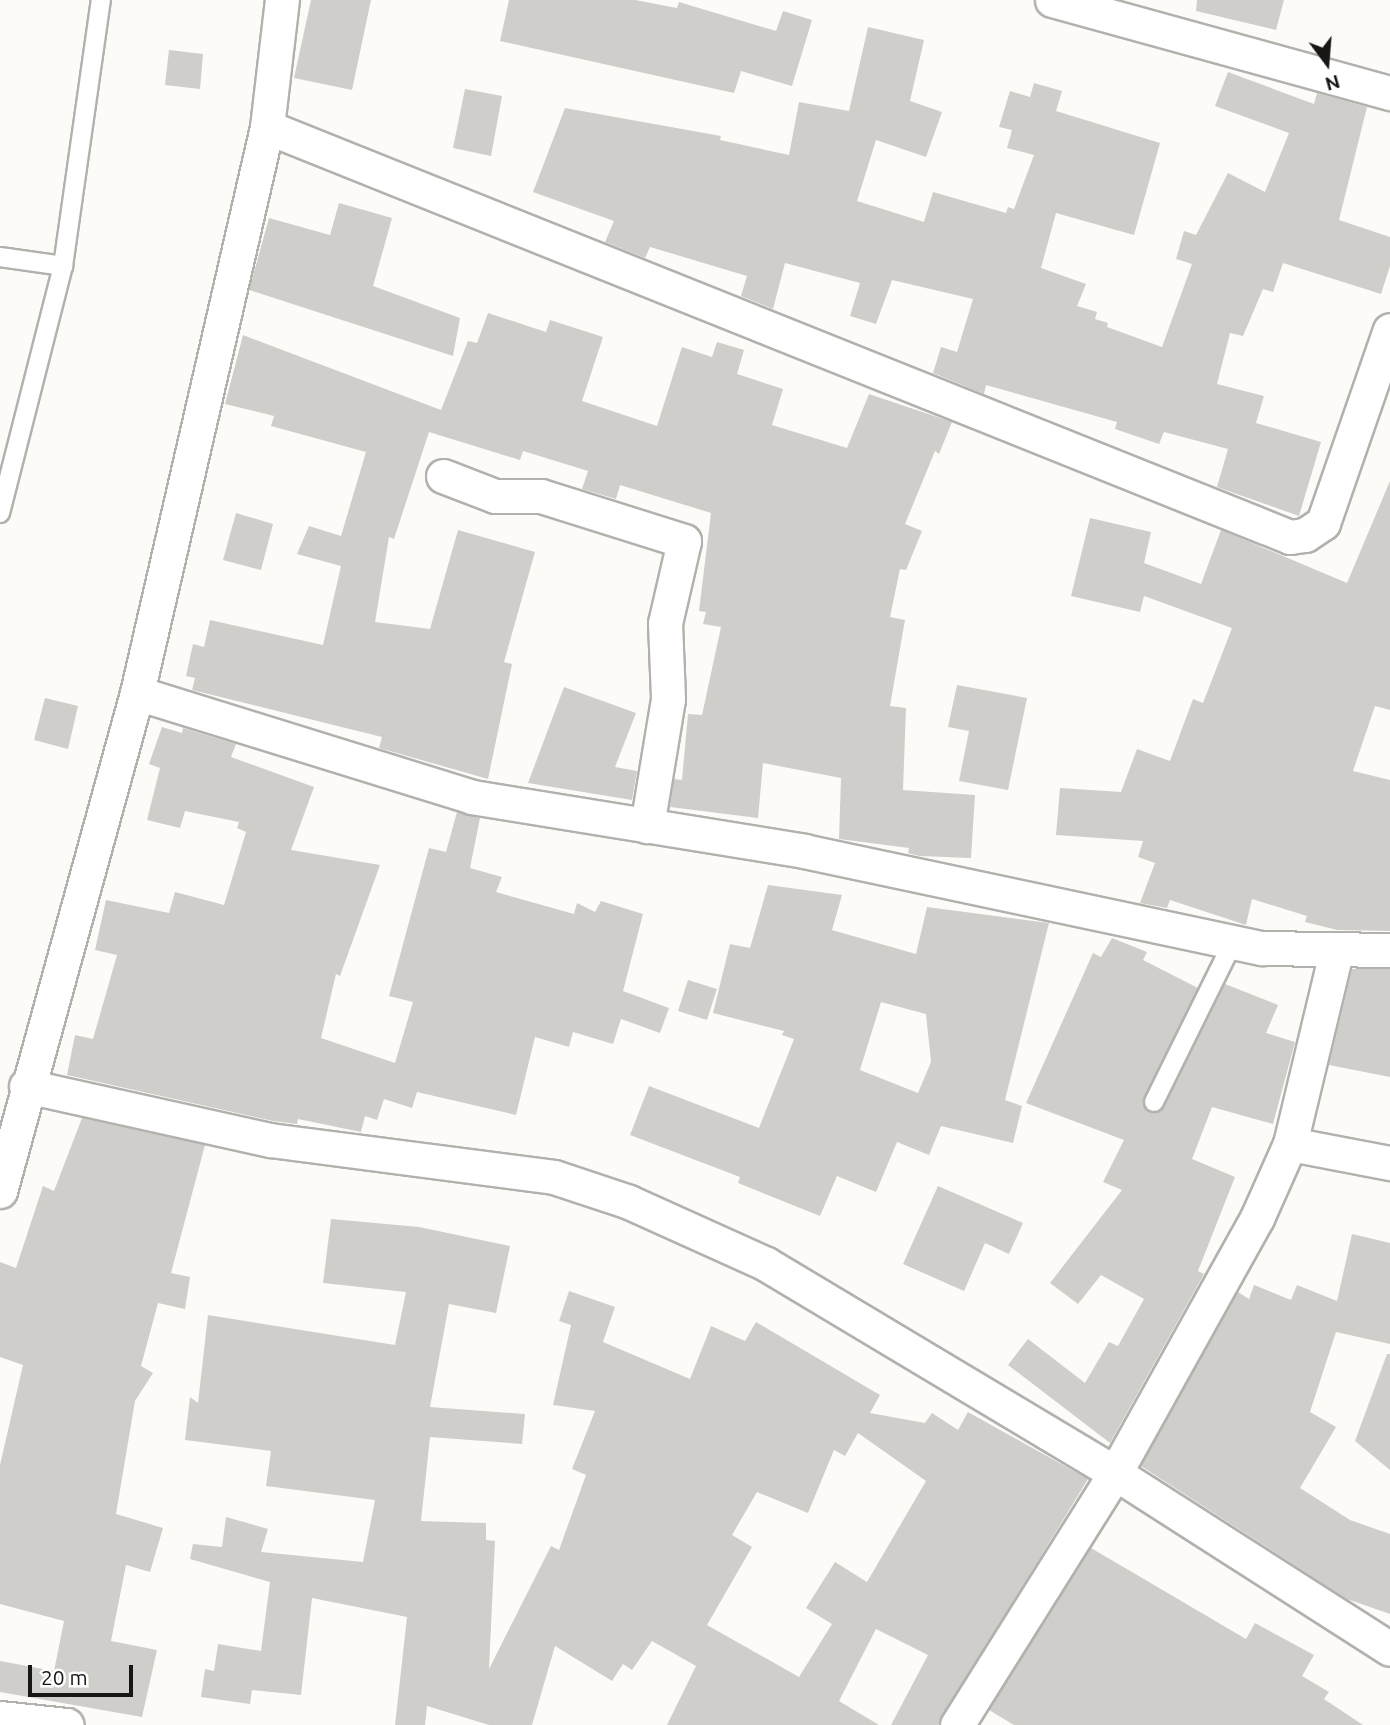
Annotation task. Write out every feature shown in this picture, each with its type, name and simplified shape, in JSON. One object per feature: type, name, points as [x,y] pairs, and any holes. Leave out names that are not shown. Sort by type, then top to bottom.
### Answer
[{"type":"street","points":[[0,1191],[26,1086],[137,693],[267,127],[282,0]]},
{"type":"street","points":[[1052,0],[1390,93]]},
{"type":"street","points":[[267,127],[1290,537],[1305,535],[1323,523],[1390,330]]},
{"type":"street","points":[[443,476],[495,496],[541,496],[684,541],[665,623],[668,699],[647,826]]},
{"type":"street","points":[[137,693],[472,797],[804,851],[1233,942],[1336,952],[1390,950]]},
{"type":"street","points":[[957,1725],[1115,1473],[1257,1218],[1290,1144],[1336,952]]},
{"type":"street","points":[[26,1086],[270,1140],[554,1177],[629,1202],[766,1264],[1115,1473],[1390,1649]]},
{"type":"street","points":[[1290,1144],[1390,1163]]},
{"type":"street","points":[[0,1717],[67,1725]]},
{"type":"lane","points":[[0,513],[63,266],[101,0]]},
{"type":"lane","points":[[0,257],[63,266]]},
{"type":"lane","points":[[1154,1101],[1233,942]]},
{"type":"building","points":[[311,0],[371,0],[352,90],[294,78]]},
{"type":"building","points":[[509,0],[635,0],[677,8],[679,2],[776,31],[783,11],[812,20],[792,86],[741,71],[734,93],[500,41]]},
{"type":"building","points":[[1197,0],[1284,0],[1276,30],[1196,11]]},
{"type":"building","points":[[868,27],[924,40],[910,101],[942,112],[926,157],[876,140],[857,201],[924,222],[933,192],[1006,213],[1008,207],[1014,209],[1034,155],[1007,148],[1012,130],[999,127],[1010,91],[1030,97],[1034,83],[1062,91],[1056,111],[1160,143],[1134,235],[1056,213],[1041,268],[1086,284],[1077,306],[1097,312],[1095,319],[1108,323],[1107,327],[1162,347],[1192,264],[1176,259],[1184,231],[1196,235],[1228,173],[1265,192],[1289,133],[1215,106],[1228,72],[1314,104],[1317,93],[1367,107],[1339,220],[1390,237],[1390,266],[1381,294],[1283,263],[1273,292],[1263,289],[1243,336],[1230,333],[1217,384],[1264,396],[1256,423],[1321,442],[1299,516],[1217,487],[1228,449],[1164,432],[1159,444],[1115,429],[1117,422],[986,385],[984,394],[933,373],[941,347],[957,352],[973,299],[892,280],[876,324],[850,316],[860,283],[785,263],[773,309],[741,296],[747,276],[650,247],[645,258],[605,242],[614,221],[533,192],[565,108],[721,136],[720,140],[789,155],[799,102],[849,111]]},
{"type":"building","points":[[169,50],[203,54],[200,89],[165,85]]},
{"type":"building","points":[[465,89],[502,96],[491,156],[453,148]]},
{"type":"building","points":[[339,203],[392,218],[373,286],[460,318],[453,356],[249,290],[269,218],[330,235]]},
{"type":"building","points":[[488,313],[546,332],[550,320],[603,337],[582,401],[657,426],[682,347],[712,357],[717,342],[744,350],[737,374],[783,389],[772,425],[847,448],[869,394],[952,422],[939,454],[935,451],[905,524],[922,531],[906,570],[900,569],[890,617],[905,620],[890,706],[906,708],[903,790],[975,795],[971,858],[919,856],[908,853],[909,848],[839,839],[841,778],[763,763],[758,818],[670,807],[674,779],[682,780],[688,714],[702,715],[721,627],[703,624],[706,612],[699,611],[711,513],[620,485],[616,499],[582,489],[588,471],[523,451],[520,460],[429,432],[394,539],[389,537],[375,622],[430,629],[458,530],[535,552],[504,662],[512,664],[488,779],[379,748],[382,737],[192,690],[195,678],[186,676],[193,644],[204,647],[210,620],[323,645],[341,566],[297,554],[309,526],[341,536],[366,452],[271,426],[274,416],[225,404],[243,335],[441,410],[468,341],[477,343]]},
{"type":"building","points":[[1390,481],[1390,710],[1375,706],[1353,771],[1390,780],[1390,931],[1337,930],[1305,922],[1307,916],[1252,899],[1246,925],[1170,900],[1167,908],[1140,903],[1155,863],[1138,857],[1143,841],[1056,835],[1060,788],[1121,792],[1137,749],[1170,761],[1193,699],[1203,703],[1232,628],[1144,596],[1140,612],[1071,596],[1090,518],[1151,532],[1144,563],[1201,584],[1221,530],[1347,583]]},
{"type":"building","points":[[236,513],[273,524],[261,570],[223,560]]},
{"type":"building","points":[[957,685],[1027,698],[1008,790],[959,781],[969,731],[948,727]]},
{"type":"building","points":[[564,687],[636,713],[615,767],[637,771],[632,800],[528,783]]},
{"type":"building","points":[[45,698],[78,706],[68,749],[34,740]]},
{"type":"building","points":[[162,727],[182,733],[183,728],[236,744],[231,757],[314,787],[291,850],[380,865],[340,976],[336,974],[321,1038],[395,1063],[413,1002],[389,996],[429,848],[446,852],[457,812],[480,818],[470,868],[502,877],[496,892],[574,914],[577,903],[595,912],[601,901],[643,914],[623,991],[669,1008],[660,1033],[621,1019],[613,1044],[573,1032],[569,1047],[535,1037],[516,1115],[417,1092],[412,1108],[384,1099],[377,1120],[365,1116],[361,1132],[298,1119],[297,1124],[273,1121],[67,1075],[75,1035],[93,1039],[117,955],[95,950],[106,900],[169,913],[175,892],[224,905],[246,832],[237,828],[239,822],[185,811],[180,828],[147,820],[160,768],[149,764]]},
{"type":"building","points":[[768,885],[842,895],[832,930],[916,954],[927,907],[1049,923],[1005,1100],[1022,1106],[1013,1143],[941,1126],[929,1155],[897,1142],[876,1192],[837,1176],[820,1216],[738,1183],[740,1177],[630,1135],[649,1086],[759,1128],[794,1039],[782,1035],[784,1031],[713,1013],[730,944],[750,948]],"holes":[[[881,1002],[926,1014],[931,1062],[918,1093],[860,1070]]]},
{"type":"building","points":[[1112,938],[1147,952],[1143,960],[1198,988],[1144,1097],[1148,1112],[1164,1107],[1225,984],[1278,1005],[1266,1033],[1295,1042],[1273,1124],[1212,1107],[1192,1159],[1235,1177],[1198,1271],[1204,1274],[1110,1443],[1008,1365],[1028,1339],[1085,1383],[1109,1342],[1118,1346],[1144,1299],[1101,1275],[1078,1304],[1050,1283],[1122,1190],[1103,1182],[1124,1140],[1026,1103],[1093,953],[1101,957]]},
{"type":"building","points":[[1352,969],[1390,969],[1390,1077],[1329,1065]]},
{"type":"building","points":[[688,980],[717,989],[707,1020],[678,1011]]},
{"type":"building","points":[[82,1118],[205,1145],[171,1273],[190,1277],[185,1309],[158,1303],[141,1366],[153,1373],[135,1401],[116,1514],[163,1528],[150,1572],[126,1565],[111,1641],[157,1650],[142,1717],[0,1692],[0,1661],[54,1671],[64,1621],[0,1604],[0,1465],[23,1365],[0,1357],[0,1262],[16,1268],[43,1186],[54,1191]]},
{"type":"building","points":[[938,1186],[1023,1223],[1009,1254],[985,1243],[964,1291],[903,1264]]},
{"type":"building","points":[[331,1219],[419,1227],[510,1246],[496,1313],[449,1304],[430,1407],[525,1414],[522,1444],[430,1437],[421,1521],[486,1523],[486,1540],[495,1541],[489,1669],[551,1546],[559,1550],[586,1475],[572,1469],[595,1411],[553,1405],[571,1325],[559,1321],[569,1291],[615,1307],[603,1342],[690,1379],[711,1326],[745,1341],[756,1322],[880,1395],[870,1413],[925,1423],[932,1413],[958,1430],[968,1412],[1088,1479],[938,1725],[891,1725],[928,1655],[876,1629],[839,1701],[879,1725],[667,1725],[696,1666],[652,1641],[632,1670],[623,1664],[612,1681],[555,1646],[532,1725],[489,1725],[427,1706],[425,1725],[395,1725],[407,1617],[312,1598],[301,1695],[252,1690],[250,1704],[201,1697],[205,1669],[214,1671],[218,1644],[261,1651],[270,1582],[190,1559],[193,1544],[222,1547],[226,1517],[268,1529],[261,1552],[363,1562],[375,1500],[266,1486],[271,1451],[185,1440],[190,1397],[198,1403],[208,1315],[395,1345],[406,1292],[323,1283]],"holes":[[[858,1433],[926,1481],[867,1582],[835,1562],[806,1608],[832,1624],[799,1677],[707,1625],[752,1547],[732,1535],[757,1492],[808,1513],[834,1450],[845,1456]]]},
{"type":"building","points":[[1352,1234],[1390,1243],[1390,1344],[1336,1332],[1310,1412],[1336,1427],[1300,1488],[1350,1520],[1390,1534],[1390,1614],[1347,1599],[1141,1466],[1238,1292],[1249,1299],[1254,1285],[1291,1300],[1297,1285],[1337,1301]]},
{"type":"building","points":[[1387,1354],[1390,1354],[1390,1470],[1355,1441]]},
{"type":"building","points":[[1091,1548],[1246,1639],[1255,1623],[1314,1655],[1302,1676],[1329,1692],[1324,1699],[1363,1725],[1014,1725],[989,1710]]}]
